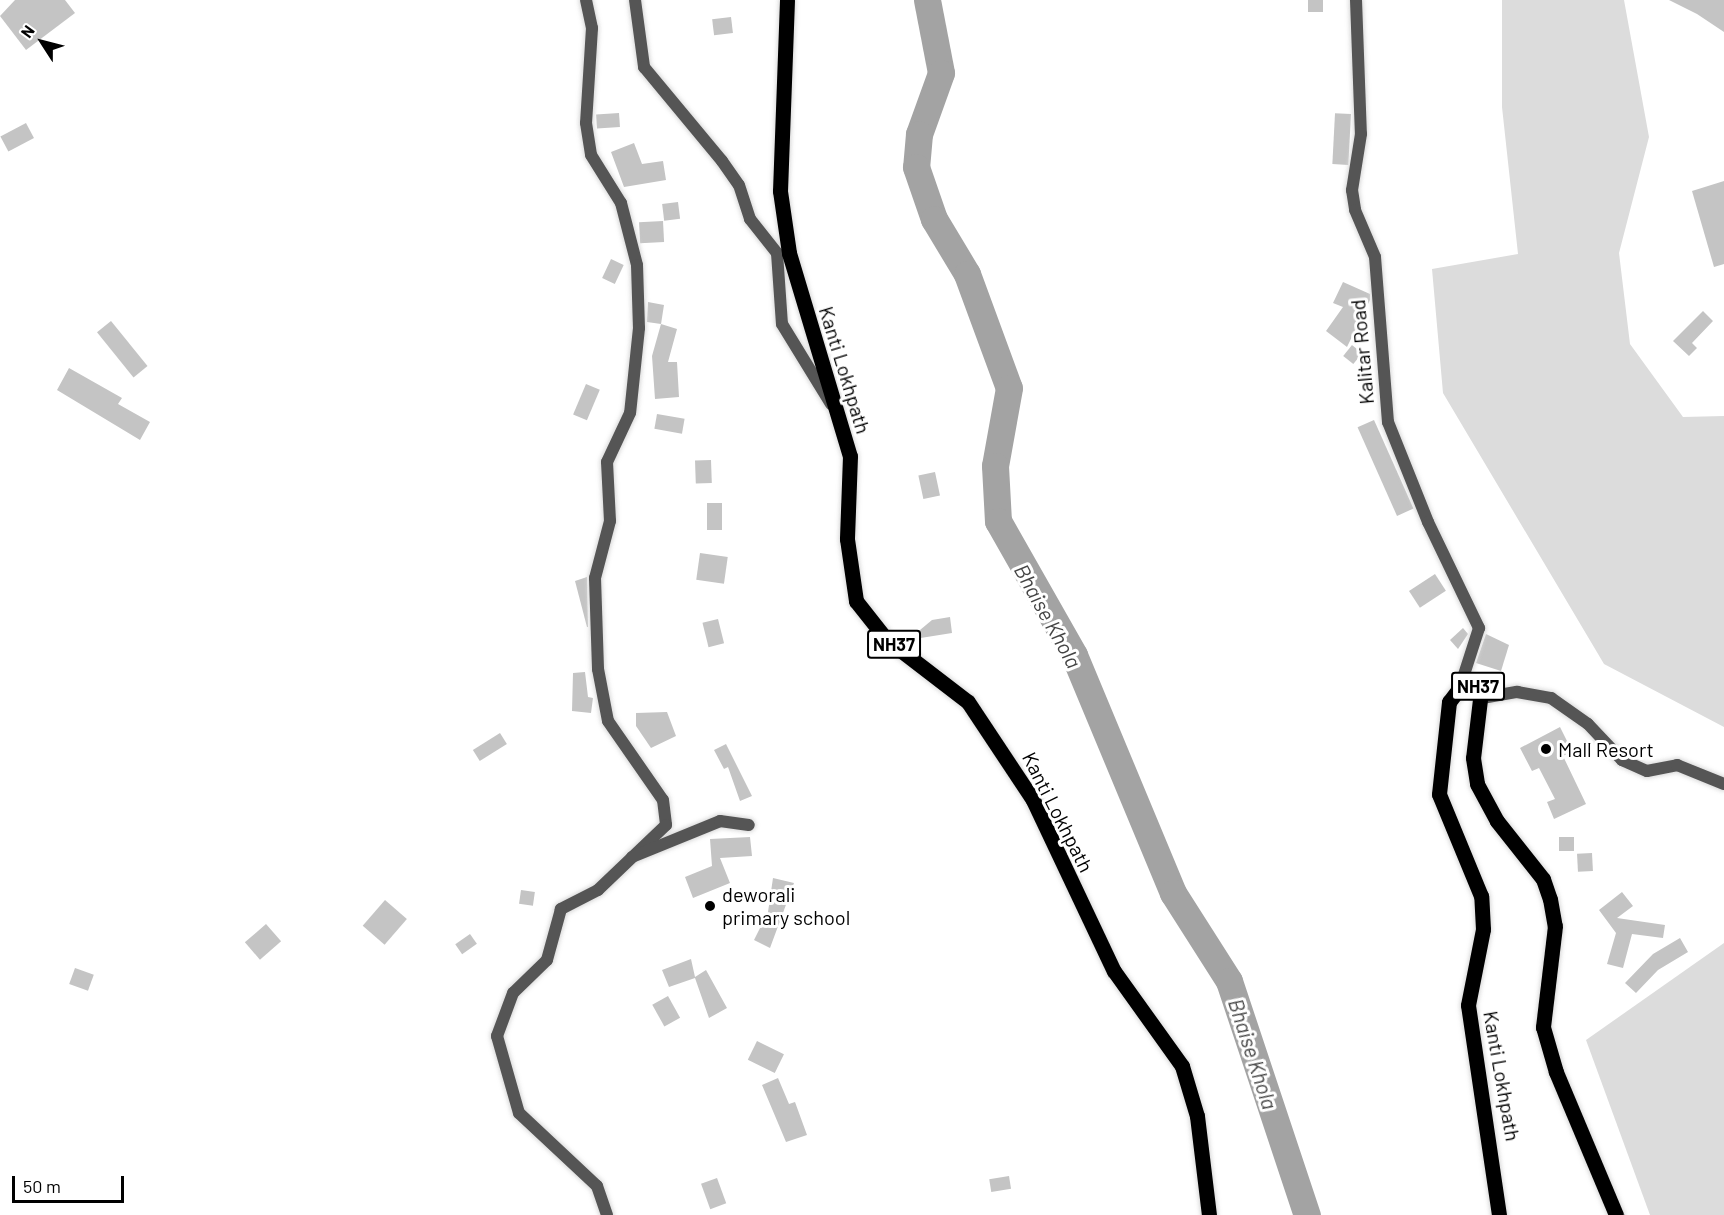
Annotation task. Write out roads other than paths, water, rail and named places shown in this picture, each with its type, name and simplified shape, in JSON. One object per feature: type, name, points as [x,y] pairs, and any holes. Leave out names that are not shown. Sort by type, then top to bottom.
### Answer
[{"type":"main road","name":"Kanti Lokhpath","points":[[787,0],[780,191],[789,253],[850,456],[847,540],[856,601],[886,639],[968,702],[1033,800],[1114,971],[1182,1066],[1197,1116],[1209,1215]]},
{"type":"main road","name":"NH37","points":[[1461,684],[1476,683],[1482,698],[1473,758],[1477,784],[1497,821],[1543,879],[1550,899],[1555,926],[1544,1027],[1556,1072],[1616,1215]]},
{"type":"main road","name":"Kanti Lokhpath","points":[[1461,684],[1449,702],[1440,747],[1438,795],[1481,896],[1483,929],[1468,1005],[1500,1215]]},
{"type":"street","points":[[586,0],[592,28],[586,123],[591,155],[621,203],[638,265],[639,317],[630,412],[607,462],[610,521],[595,578],[598,669],[608,721],[663,800],[666,825],[625,860],[598,890],[561,909],[547,960],[513,993],[497,1036],[519,1113],[597,1186],[607,1215]]},
{"type":"street","points":[[634,0],[644,67],[722,161],[739,186],[750,219],[777,253],[782,324],[835,410]]},
{"type":"street","name":"Kalitar Road","points":[[1356,0],[1362,134],[1352,190],[1355,210],[1375,256],[1388,422],[1428,522],[1479,628],[1461,684]]},
{"type":"street","points":[[1482,698],[1517,692],[1551,698],[1588,724],[1622,760],[1647,771],[1677,765],[1724,784]]},
{"type":"street","points":[[625,860],[720,822],[749,825]]},
{"type":"waterway","name":"Bhaise Khola","points":[[927,0],[941,73],[919,134],[916,167],[934,219],[967,274],[1009,388],[995,466],[998,521],[1074,655],[1173,893],[1229,981],[1307,1215]]},
{"type":"place","name":"Mall Resort","points":[[1546,749]]},
{"type":"place","name":"deworali primary school","points":[[710,906]]}]
